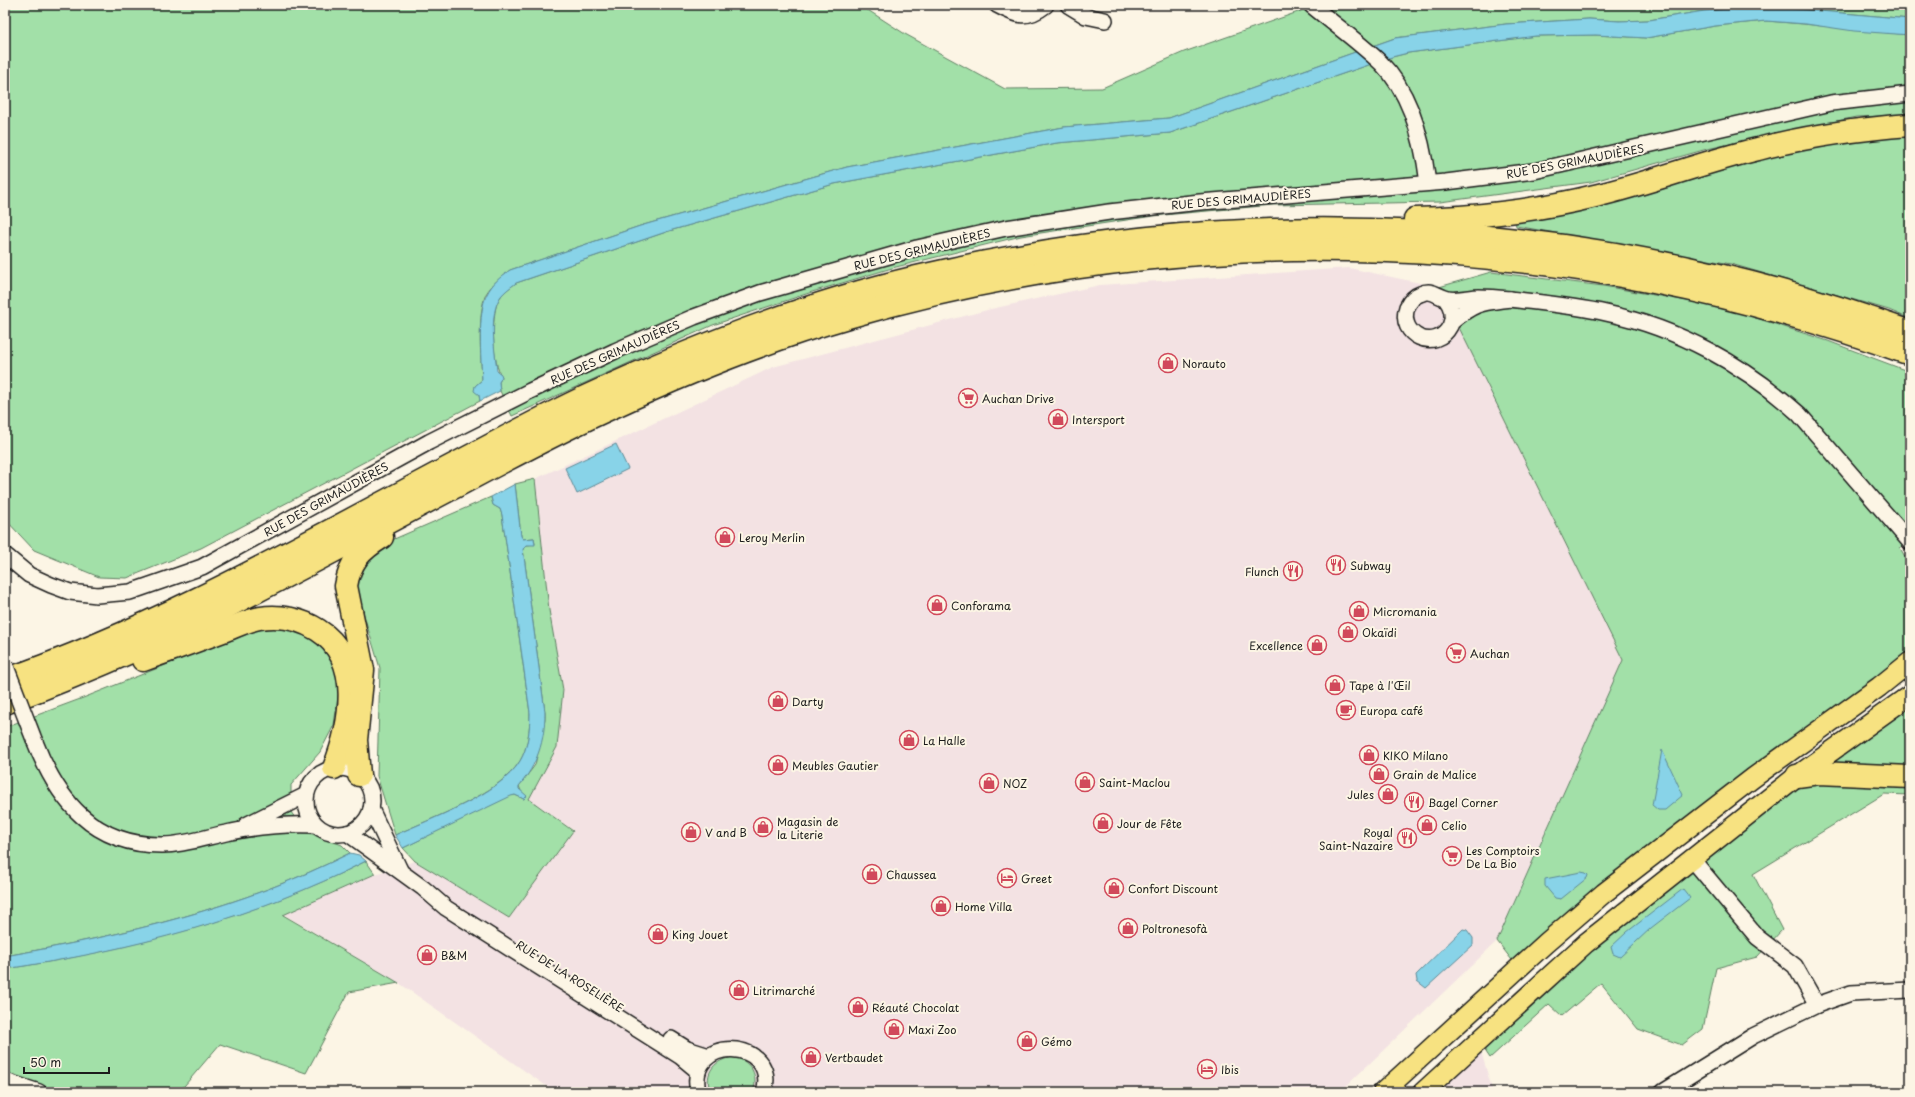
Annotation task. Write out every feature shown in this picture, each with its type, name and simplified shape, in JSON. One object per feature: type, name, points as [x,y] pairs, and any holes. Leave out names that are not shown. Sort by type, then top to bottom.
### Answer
[{"type":"highway","points":[[1299,230],[1337,220],[1437,218],[1512,211],[1594,197],[1757,149],[1853,130],[1910,125]]},
{"type":"highway","points":[[5,680],[136,628],[260,567],[581,399],[738,332],[833,301],[914,278],[1067,248],[1154,237],[1299,230],[1402,230],[1466,234],[1582,248],[1643,259],[1743,281],[1824,303],[1910,332]]},
{"type":"highway","points":[[5,703],[51,686],[170,633],[252,594],[529,447],[614,406],[699,369],[816,327],[919,298],[979,284],[1057,270],[1165,256],[1256,250],[1320,248],[1393,250],[1518,260],[1644,279],[1768,308],[1877,342],[1910,354]]},
{"type":"highway","points":[[359,775],[356,740],[363,670],[346,586],[348,574],[354,560],[366,547],[438,507],[450,490]]},
{"type":"highway","points":[[51,686],[79,684],[259,618],[288,618],[308,624],[327,636],[340,651],[347,669],[350,689],[348,714],[343,745],[334,768]]},
{"type":"highway","points":[[1797,776],[1819,773],[1910,776]]},
{"type":"main road","points":[[1383,1092],[1546,943],[1604,893],[1753,778],[1879,687],[1910,662]]},
{"type":"main road","points":[[1423,1092],[1586,943],[1797,776],[1910,696]]},
{"type":"street","points":[[997,5],[1014,14],[1026,16],[1038,11],[1046,5]]},
{"type":"street","points":[[1068,5],[1086,16],[1105,20]]},
{"type":"street","points":[[1311,5],[1382,64],[1399,87],[1410,109],[1423,155],[1428,183]]},
{"type":"street","name":"RUE DES GRIMAUDIÈRES","points":[[5,555],[29,575],[51,586],[70,592],[96,595],[130,592],[202,567],[422,446],[530,391],[644,338],[694,317],[760,293],[917,248],[1006,228],[1109,212],[1200,202],[1428,183],[1534,171],[1831,103],[1901,97]]},
{"type":"street","points":[[1510,299],[1482,303],[1468,308],[1453,321],[1447,332],[1441,337],[1425,340],[1413,334],[1406,323],[1405,313],[1409,302],[1415,296],[1427,292],[1433,292],[1446,298],[1480,297],[1510,299],[1582,308],[1631,319],[1682,337],[1741,368],[1779,396],[1799,414],[1908,541]]},
{"type":"street","points":[[1446,298],[1452,310],[1453,321]]},
{"type":"street","points":[[5,664],[46,769],[58,789],[76,810],[101,831],[132,842],[163,845],[274,826],[316,825]]},
{"type":"street","points":[[334,768],[351,770],[359,775],[370,790],[372,799],[371,809],[363,824],[347,833],[331,833],[316,825],[306,806],[306,795],[310,785],[316,777],[324,771],[334,768]]},
{"type":"street","points":[[233,832],[306,795]]},
{"type":"street","name":"RUE DE LA ROSELIÈRE","points":[[371,809],[400,871]]},
{"type":"street","name":"RUE DE LA ROSELIÈRE","points":[[347,833],[432,895],[446,908],[681,1057],[698,1071]]},
{"type":"street","points":[[1692,859],[1757,937],[1795,966],[1817,1005]]},
{"type":"street","name":"RUE DE LA ROSELIÈRE","points":[[432,895],[451,902],[687,1049],[709,1056]]},
{"type":"street","points":[[1663,1092],[1752,1036],[1817,1005],[1851,993],[1910,990]]},
{"type":"street","points":[[698,1092],[696,1083],[698,1071],[709,1056],[719,1050],[732,1048],[746,1052],[757,1059],[763,1069],[766,1085],[764,1092]]},
{"type":"street","points":[[5,1081],[39,1092]]},
{"type":"shaded area","points":[[1349,268],[1439,287],[1623,660],[1497,941],[1340,1092],[555,1092],[399,983],[283,914],[375,874],[415,861],[509,918],[573,830],[529,799],[557,747],[563,690],[549,610],[535,479],[773,367],[991,309],[1100,285]]},
{"type":"shaded area","points":[[1482,1046],[1482,1055],[1493,1092],[1432,1092]]},
{"type":"green space","points":[[5,5],[860,5],[905,34],[1005,89],[1102,88],[1184,52],[1318,5],[1910,5],[1910,19],[1763,6],[1704,11],[1649,20],[1619,21],[1589,19],[1506,24],[1395,38],[1169,118],[1064,127],[847,167],[640,226],[510,270],[488,290],[481,313],[480,337],[482,380],[475,386],[480,401],[201,548],[127,578],[99,577],[34,550],[5,519]]},
{"type":"green space","points":[[1766,21],[1910,35],[1910,115],[1856,117],[1707,149],[1591,182],[1440,202],[1273,205],[1153,216],[1021,236],[892,268],[812,292],[713,325],[512,416],[500,391],[499,382],[502,377],[496,362],[494,351],[494,317],[498,301],[506,291],[516,283],[669,231],[834,184],[1057,143],[1170,133],[1392,57],[1408,53],[1536,36],[1596,35],[1646,38],[1715,26]]},
{"type":"green space","points":[[1910,135],[1910,319],[1889,310],[1731,264],[1516,226],[1515,220],[1781,151],[1888,136]]},
{"type":"green space","points":[[1491,272],[1603,286],[1722,307],[1828,341],[1910,372],[1910,540],[1900,548],[1910,565],[1910,648],[1904,657],[1515,964],[1497,941],[1623,660],[1439,287]]},
{"type":"green space","points":[[535,479],[549,610],[563,690],[557,747],[529,799],[573,831],[509,918],[415,861],[403,848],[511,795],[524,799],[519,786],[535,765],[545,720],[545,712],[523,549],[527,545],[535,544],[534,538],[523,539],[521,536],[515,484]]},
{"type":"green space","points":[[491,497],[493,505],[500,509],[502,515],[530,713],[527,744],[520,761],[510,773],[497,784],[481,795],[445,813],[395,835],[377,776],[380,668],[355,586],[363,560],[385,543]]},
{"type":"green space","points":[[290,624],[331,651],[339,689],[334,725],[320,752],[291,785],[291,812],[304,831],[342,845],[350,853],[267,889],[182,917],[94,939],[5,956],[5,727],[83,698],[258,628]]},
{"type":"green space","points":[[1910,705],[1910,795],[1884,794],[1753,874],[1782,930],[1757,957],[1716,968],[1703,1029],[1682,1045],[1638,1029],[1601,983],[1562,1016],[1549,1004],[1490,1058],[1482,1046],[1605,934],[1770,806],[1807,782],[1828,760]]},
{"type":"green space","points":[[366,861],[375,874],[283,915],[399,983],[349,992],[306,1073],[220,1044],[179,1092],[59,1092],[5,1075],[5,969],[98,952],[144,942],[190,929],[280,899]]},
{"type":"green space","points":[[735,1057],[745,1062],[752,1070],[755,1080],[753,1092],[711,1092],[708,1079],[712,1068],[722,1060]]},
{"type":"water","points":[[1763,6],[1910,19],[1910,35],[1854,31],[1806,24],[1766,21],[1715,26],[1646,38],[1596,35],[1536,36],[1408,53],[1392,57],[1170,133],[1057,143],[834,184],[669,231],[516,283],[501,296],[497,304],[493,322],[497,371],[502,377],[499,382],[500,391],[480,401],[479,395],[474,391],[475,386],[482,380],[480,336],[484,302],[491,287],[503,275],[510,270],[640,226],[847,167],[1064,127],[1169,118],[1395,38],[1506,24],[1589,19],[1619,21],[1649,20],[1704,11]]},
{"type":"water","points":[[616,444],[628,469],[577,494],[565,468]]},
{"type":"water","points":[[515,484],[521,536],[523,539],[534,538],[535,545],[527,545],[523,549],[545,712],[542,743],[539,752],[531,770],[519,786],[519,789],[527,796],[524,799],[515,795],[511,796],[403,848],[395,835],[464,804],[497,784],[511,773],[520,761],[527,744],[530,713],[502,515],[500,509],[493,505],[491,497]]},
{"type":"water","points":[[1662,750],[1683,795],[1665,810],[1658,810],[1652,805]]},
{"type":"water","points":[[350,853],[359,855],[366,861],[324,881],[236,915],[190,930],[98,953],[5,969],[5,956],[94,939],[182,917],[267,889]]},
{"type":"water","points":[[1581,872],[1588,875],[1587,878],[1561,899],[1555,898],[1545,886],[1545,879]]},
{"type":"water","points":[[1683,889],[1690,898],[1651,928],[1620,957],[1613,954],[1611,947],[1627,932]]},
{"type":"water","points":[[1463,929],[1467,930],[1473,938],[1473,945],[1426,988],[1417,981],[1416,975]]},
{"type":"place","name":"Norauto","points":[[1168,363]]},
{"type":"place","name":"Auchan Drive","points":[[968,398]]},
{"type":"place","name":"Intersport","points":[[1058,419]]},
{"type":"place","name":"Leroy Merlin","points":[[725,537]]},
{"type":"place","name":"Subway","points":[[1336,565]]},
{"type":"place","name":"Flunch","points":[[1293,571]]},
{"type":"place","name":"Conforama","points":[[937,605]]},
{"type":"place","name":"Micromania","points":[[1359,611]]},
{"type":"place","name":"Okaïdi","points":[[1348,632]]},
{"type":"place","name":"Excellence","points":[[1317,645]]},
{"type":"place","name":"Auchan","points":[[1456,653]]},
{"type":"place","name":"Tape à l'Œil","points":[[1335,685]]},
{"type":"place","name":"Darty","points":[[778,701]]},
{"type":"place","name":"Europa café","points":[[1346,710]]},
{"type":"place","name":"La Halle","points":[[909,740]]},
{"type":"place","name":"KIKO Milano","points":[[1369,755]]},
{"type":"place","name":"Meubles Gautier","points":[[778,765]]},
{"type":"place","name":"Grain de Malice","points":[[1379,774]]},
{"type":"place","name":"Saint-Maclou","points":[[1085,782]]},
{"type":"place","name":"NOZ","points":[[989,783]]},
{"type":"place","name":"Jules","points":[[1388,794]]},
{"type":"place","name":"Bagel Corner","points":[[1414,802]]},
{"type":"place","name":"Jour de Fête","points":[[1103,823]]},
{"type":"place","name":"Celio","points":[[1427,825]]},
{"type":"place","name":"Magasin de la Literie","points":[[763,827]]},
{"type":"place","name":"V and B","points":[[691,832]]},
{"type":"place","name":"Royal Saint-Nazaire","points":[[1407,838]]},
{"type":"place","name":"Les Comptoirs De La Bio","points":[[1452,856]]},
{"type":"place","name":"Chaussea","points":[[872,874]]},
{"type":"place","name":"Greet","points":[[1007,878]]},
{"type":"place","name":"Confort Discount","points":[[1114,888]]},
{"type":"place","name":"Home Villa","points":[[941,906]]},
{"type":"place","name":"Poltronesofà","points":[[1128,928]]},
{"type":"place","name":"King Jouet","points":[[658,934]]},
{"type":"place","name":"B&M","points":[[427,955]]},
{"type":"place","name":"Litrimarché","points":[[739,990]]},
{"type":"place","name":"Réauté Chocolat","points":[[858,1007]]},
{"type":"place","name":"Maxi Zoo","points":[[894,1029]]},
{"type":"place","name":"Gémo","points":[[1027,1041]]},
{"type":"place","name":"Vertbaudet","points":[[811,1057]]},
{"type":"place","name":"Ibis","points":[[1207,1069]]}]
